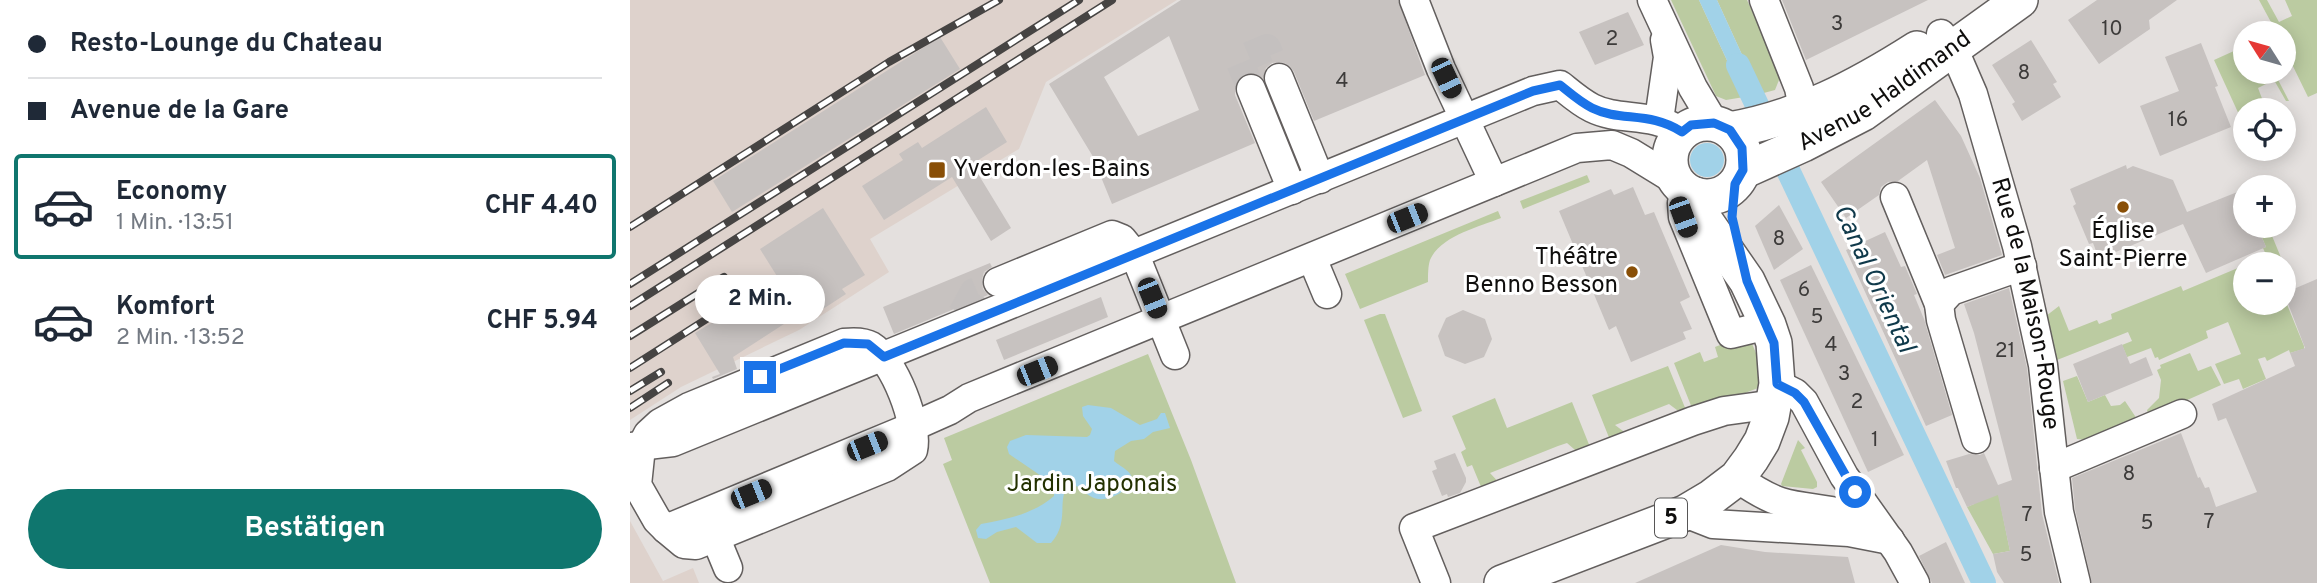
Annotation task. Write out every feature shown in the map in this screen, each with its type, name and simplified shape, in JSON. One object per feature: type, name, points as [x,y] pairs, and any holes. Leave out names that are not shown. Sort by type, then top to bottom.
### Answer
[{"type":"main road","name":"Avenue Haldimand","points":[[1706,126],[1802,127],[1863,113],[1993,0]]},
{"type":"main road","name":"Avenue Haldimand","points":[[1947,42],[2020,0]]},
{"type":"main road","points":[[1706,126],[1742,148],[1747,173],[1724,193],[1710,197],[1685,189],[1669,160],[1671,150],[1706,126]]},
{"type":"main road","name":"Avenue Haldimand","points":[[1747,173],[1802,127]]},
{"type":"main road","name":"5","points":[[1747,173],[1732,217],[1747,281]]},
{"type":"main road","name":"5","points":[[1502,583],[1685,513],[1737,478],[1762,440],[1776,394],[1774,343],[1747,281],[1685,189]]},
{"type":"street","points":[[1414,0],[1441,69],[1494,182]]},
{"type":"street","points":[[1764,0],[1799,88],[1802,127]]},
{"type":"street","points":[[1657,12],[1693,88],[1706,126]]},
{"type":"street","points":[[1657,12],[1668,57],[1706,126]]},
{"type":"street","name":"Rue de la Maison-Rouge","points":[[1947,42],[1973,94],[2022,266],[2043,365],[2059,512],[2076,583]]},
{"type":"street","points":[[1279,78],[1320,179]]},
{"type":"street","points":[[1560,85],[1575,115],[1577,148]]},
{"type":"street","points":[[884,357],[958,321],[1135,255],[1533,91],[1560,85],[1592,108],[1607,113],[1706,126]]},
{"type":"street","points":[[1251,89],[1292,190]]},
{"type":"street","points":[[914,426],[969,398],[1577,148],[1612,145],[1631,153],[1685,189],[1683,217],[1731,334],[1768,325]]},
{"type":"street","points":[[1895,197],[1939,304],[1941,320],[1976,439]]},
{"type":"street","points":[[998,282],[1112,236],[1122,239],[1135,255],[1175,355]]},
{"type":"street","points":[[1312,258],[1326,294]]},
{"type":"street","points":[[1939,304],[1951,291],[2022,266]]},
{"type":"street","points":[[844,343],[868,344],[884,357],[914,426],[914,450],[887,467],[710,526],[696,545],[684,544],[657,520],[634,483],[636,447],[660,423],[689,407],[844,343]]},
{"type":"street","points":[[1436,583],[1414,528],[1693,421],[1776,394],[1795,393],[1804,402],[1844,476],[1890,540],[1916,583]]},
{"type":"street","points":[[2054,468],[2182,414]]},
{"type":"street","points":[[1737,478],[1780,502],[1840,512],[1860,519],[1890,540]]},
{"type":"street","points":[[1685,513],[1713,524],[1849,532],[1890,540]]},
{"type":"street","points":[[710,526],[728,568]]},
{"type":"shaded area","points":[[630,0],[1177,0],[1046,82],[1019,149],[870,239],[889,272],[799,330],[681,387],[630,420]]},
{"type":"shaded area","points":[[630,521],[663,581],[693,568],[699,583],[630,583]]},
{"type":"green space","points":[[1671,0],[1699,0],[1744,97],[1726,100],[1716,96]]},
{"type":"green space","points":[[1717,0],[1747,0],[1781,75],[1775,90],[1760,94]]},
{"type":"green space","points":[[2259,0],[2267,0],[2278,21],[2270,21]]},
{"type":"green space","points":[[2285,0],[2317,0],[2317,93],[2308,97],[2296,72],[2296,21],[2281,21],[2292,16]]},
{"type":"green space","points":[[2233,51],[2233,84],[2266,84],[2258,88],[2262,98],[2233,98],[2233,102],[2214,60]]},
{"type":"green space","points":[[2276,84],[2280,84],[2287,98],[2284,98]]},
{"type":"green space","points":[[1587,175],[1590,182],[1523,209],[1520,201]]},
{"type":"green space","points":[[1498,211],[1501,218],[1461,233],[1435,252],[1429,262],[1428,282],[1360,309],[1345,274]]},
{"type":"green space","points":[[2262,238],[2273,238],[2279,252],[2265,252],[2263,248],[2266,247]]},
{"type":"green space","points":[[2233,270],[2233,315],[2291,315],[2304,349],[2290,353],[2289,350],[2267,361],[2265,357],[2258,359],[2266,379],[2243,389],[2239,379],[2224,384],[2215,364],[2241,354],[2228,322],[2206,331],[2208,338],[2159,360],[2158,357],[2155,358],[2151,348],[2127,357],[2122,345],[2132,341],[2128,332],[2057,360],[2046,316],[2059,306],[2069,331],[2097,320],[2099,324],[2112,319],[2111,314],[2181,286],[2183,291]]},
{"type":"green space","points":[[1385,314],[1422,411],[1403,418],[1364,320]]},
{"type":"green space","points":[[1748,334],[1758,358],[1758,388],[1694,413],[1674,363],[1700,352],[1704,362],[1718,357],[1715,347]]},
{"type":"green space","points":[[2190,353],[2198,371],[2211,366],[2221,385],[2149,417],[2147,410],[2159,398],[2161,380],[2157,370],[2161,368],[2160,365]]},
{"type":"green space","name":"Jardin Japonais","points":[[1148,354],[1191,460],[1236,583],[990,583],[943,464],[952,460],[944,438]]},
{"type":"green space","points":[[1668,366],[1688,415],[1685,416],[1669,404],[1615,425],[1631,437],[1612,445],[1592,395]]},
{"type":"green space","points":[[2077,376],[2088,402],[2105,395],[2111,406],[2125,401],[2139,422],[2088,440],[2077,439],[2063,381]]},
{"type":"green space","points":[[1495,398],[1507,428],[1572,402],[1592,452],[1582,456],[1567,443],[1558,446],[1490,473],[1503,487],[1484,494],[1472,465],[1467,467],[1461,452],[1466,449],[1452,416]]},
{"type":"green space","points":[[1798,440],[1805,448],[1801,450],[1817,482],[1817,487],[1813,489],[1781,484]]},
{"type":"green space","points":[[1998,492],[2010,551],[1993,554],[1967,507],[1974,504],[1973,500]]},
{"type":"water","points":[[1699,0],[1717,0],[1760,94],[1744,97]]},
{"type":"water","points":[[1707,143],[1719,148],[1724,160],[1719,172],[1707,177],[1695,172],[1690,160],[1695,148]]},
{"type":"water","points":[[1088,405],[1111,408],[1140,425],[1165,413],[1170,428],[1153,432],[1144,439],[1131,441],[1115,451],[1114,461],[1133,479],[1133,483],[1119,494],[1096,498],[1070,484],[1064,496],[1060,526],[1051,543],[1037,543],[1016,527],[997,532],[986,539],[978,538],[976,530],[981,524],[1029,511],[1054,496],[1054,488],[1050,482],[1009,454],[1007,447],[1010,441],[1026,435],[1087,437],[1092,429],[1083,416],[1082,407]]},
{"type":"building","points":[[1181,0],[1398,0],[1425,75],[1314,121],[1289,65],[1272,63],[1266,68],[1263,78],[1254,73],[1244,74],[1235,86],[1235,95],[1255,143],[1112,204],[1092,155],[1049,84]],"holes":[[[1169,36],[1199,110],[1138,136],[1104,77]]]},
{"type":"building","points":[[1782,0],[1928,0],[1806,60]]},
{"type":"building","points":[[2097,0],[2177,0],[2149,20],[2150,29],[2099,64],[2068,20]]},
{"type":"building","points":[[1628,12],[1644,45],[1595,65],[1579,32]]},
{"type":"building","points":[[940,37],[960,69],[732,212],[713,181]]},
{"type":"building","points":[[2031,40],[2057,82],[2053,84],[2061,97],[2022,121],[2012,104],[2015,102],[1992,65]]},
{"type":"building","points":[[2201,43],[2231,127],[2160,156],[2140,106],[2179,91],[2165,57]]},
{"type":"building","points":[[1935,100],[1961,136],[1980,178],[2002,255],[1945,275],[1937,255],[1955,248],[1927,160],[1898,181],[1888,182],[1881,187],[1879,195],[1846,218],[1821,182]]},
{"type":"building","points":[[986,107],[1007,142],[972,164],[1011,228],[991,241],[952,177],[884,220],[862,186],[903,160],[899,154],[918,142],[922,148]]},
{"type":"building","name":"Église Saint-Pierre","points":[[2126,165],[2127,169],[2133,166],[2173,180],[2187,212],[2233,194],[2233,238],[2262,238],[2266,247],[2254,252],[2233,252],[2233,261],[2206,273],[2183,224],[2099,259],[2093,243],[2089,244],[2073,206],[2076,204],[2070,189]]},
{"type":"building","name":"Théâtre Benno Besson","points":[[1633,187],[1645,215],[1654,212],[1690,297],[1680,302],[1692,329],[1683,332],[1686,339],[1631,362],[1616,326],[1609,330],[1559,211],[1611,189],[1614,195]]},
{"type":"building","points":[[1779,205],[1803,249],[1774,270],[1755,226]]},
{"type":"building","points":[[823,208],[865,275],[842,289],[846,294],[806,320],[801,313],[733,357],[737,369],[713,379],[712,377],[720,374],[695,333],[780,281],[760,249]]},
{"type":"building","points":[[1885,232],[1901,267],[1905,266],[1917,294],[1914,295],[1924,319],[1952,415],[1926,426],[1846,250]]},
{"type":"building","points":[[990,263],[992,267],[984,272],[982,280],[983,289],[988,295],[894,334],[883,307]]},
{"type":"building","points":[[1811,265],[1904,455],[1868,472],[1780,280]]},
{"type":"building","points":[[2317,279],[2317,583],[2092,583],[2075,509],[2072,478],[2181,433],[2198,478],[2200,477],[2205,488],[2209,487],[2216,507],[2257,492],[2226,418],[2218,421],[2212,404],[2295,366],[2290,353],[2305,348],[2292,315],[2296,315],[2296,288]]},
{"type":"building","points":[[2009,288],[2027,368],[2042,514],[2059,583],[2004,583],[1997,572],[1993,554],[2010,551],[1998,495],[1967,507],[1956,488],[1946,461],[1969,454],[1984,453],[1998,485],[2012,480],[1964,304]]},
{"type":"building","points":[[1101,297],[1108,317],[1004,360],[996,340]]},
{"type":"building","points":[[1463,310],[1485,319],[1492,339],[1484,357],[1465,364],[1445,356],[1438,336],[1446,318]]},
{"type":"building","points":[[2122,344],[2130,364],[2146,357],[2153,375],[2088,402],[2073,364]]},
{"type":"building","points":[[1455,453],[1466,482],[1460,493],[1442,496],[1432,471],[1437,469],[1434,461]]},
{"type":"building","points":[[1946,542],[1965,583],[1932,583],[1919,556]]},
{"type":"building","points":[[1721,545],[1765,552],[1848,557],[1855,583],[1635,583]]},
{"type":"waterway","name":"Canal Oriental","points":[[1738,65],[1984,583]]},
{"type":"tunnel","points":[[1251,89],[1239,60],[1267,48],[1279,78]]},
{"type":"tunnel","points":[[962,314],[974,292],[998,282]]},
{"type":"railway","points":[[630,227],[889,62],[999,0]]},
{"type":"railway","points":[[630,284],[1079,0]]},
{"type":"railway","points":[[630,306],[1112,0]]},
{"type":"railway","points":[[630,336],[724,277]]},
{"type":"railway","points":[[630,368],[738,299]]},
{"type":"railway","points":[[630,391],[661,372]]},
{"type":"railway","points":[[630,408],[668,383]]},
{"type":"place","name":"Yverdon-les-Bains","points":[[937,170]]},
{"type":"place","name":"Église Saint-Pierre","points":[[2123,207]]},
{"type":"place","name":"Théâtre Benno Besson","points":[[1632,272]]},
{"type":"route","points":[[760,377],[844,343],[868,344],[884,357],[1533,91],[1560,85],[1592,108],[1607,113],[1659,120],[1682,132],[1691,125],[1714,123],[1730,130],[1738,138],[1744,159],[1743,170],[1735,184],[1732,217],[1747,281],[1774,343],[1777,384],[1795,393],[1804,402],[1855,492]]}]
